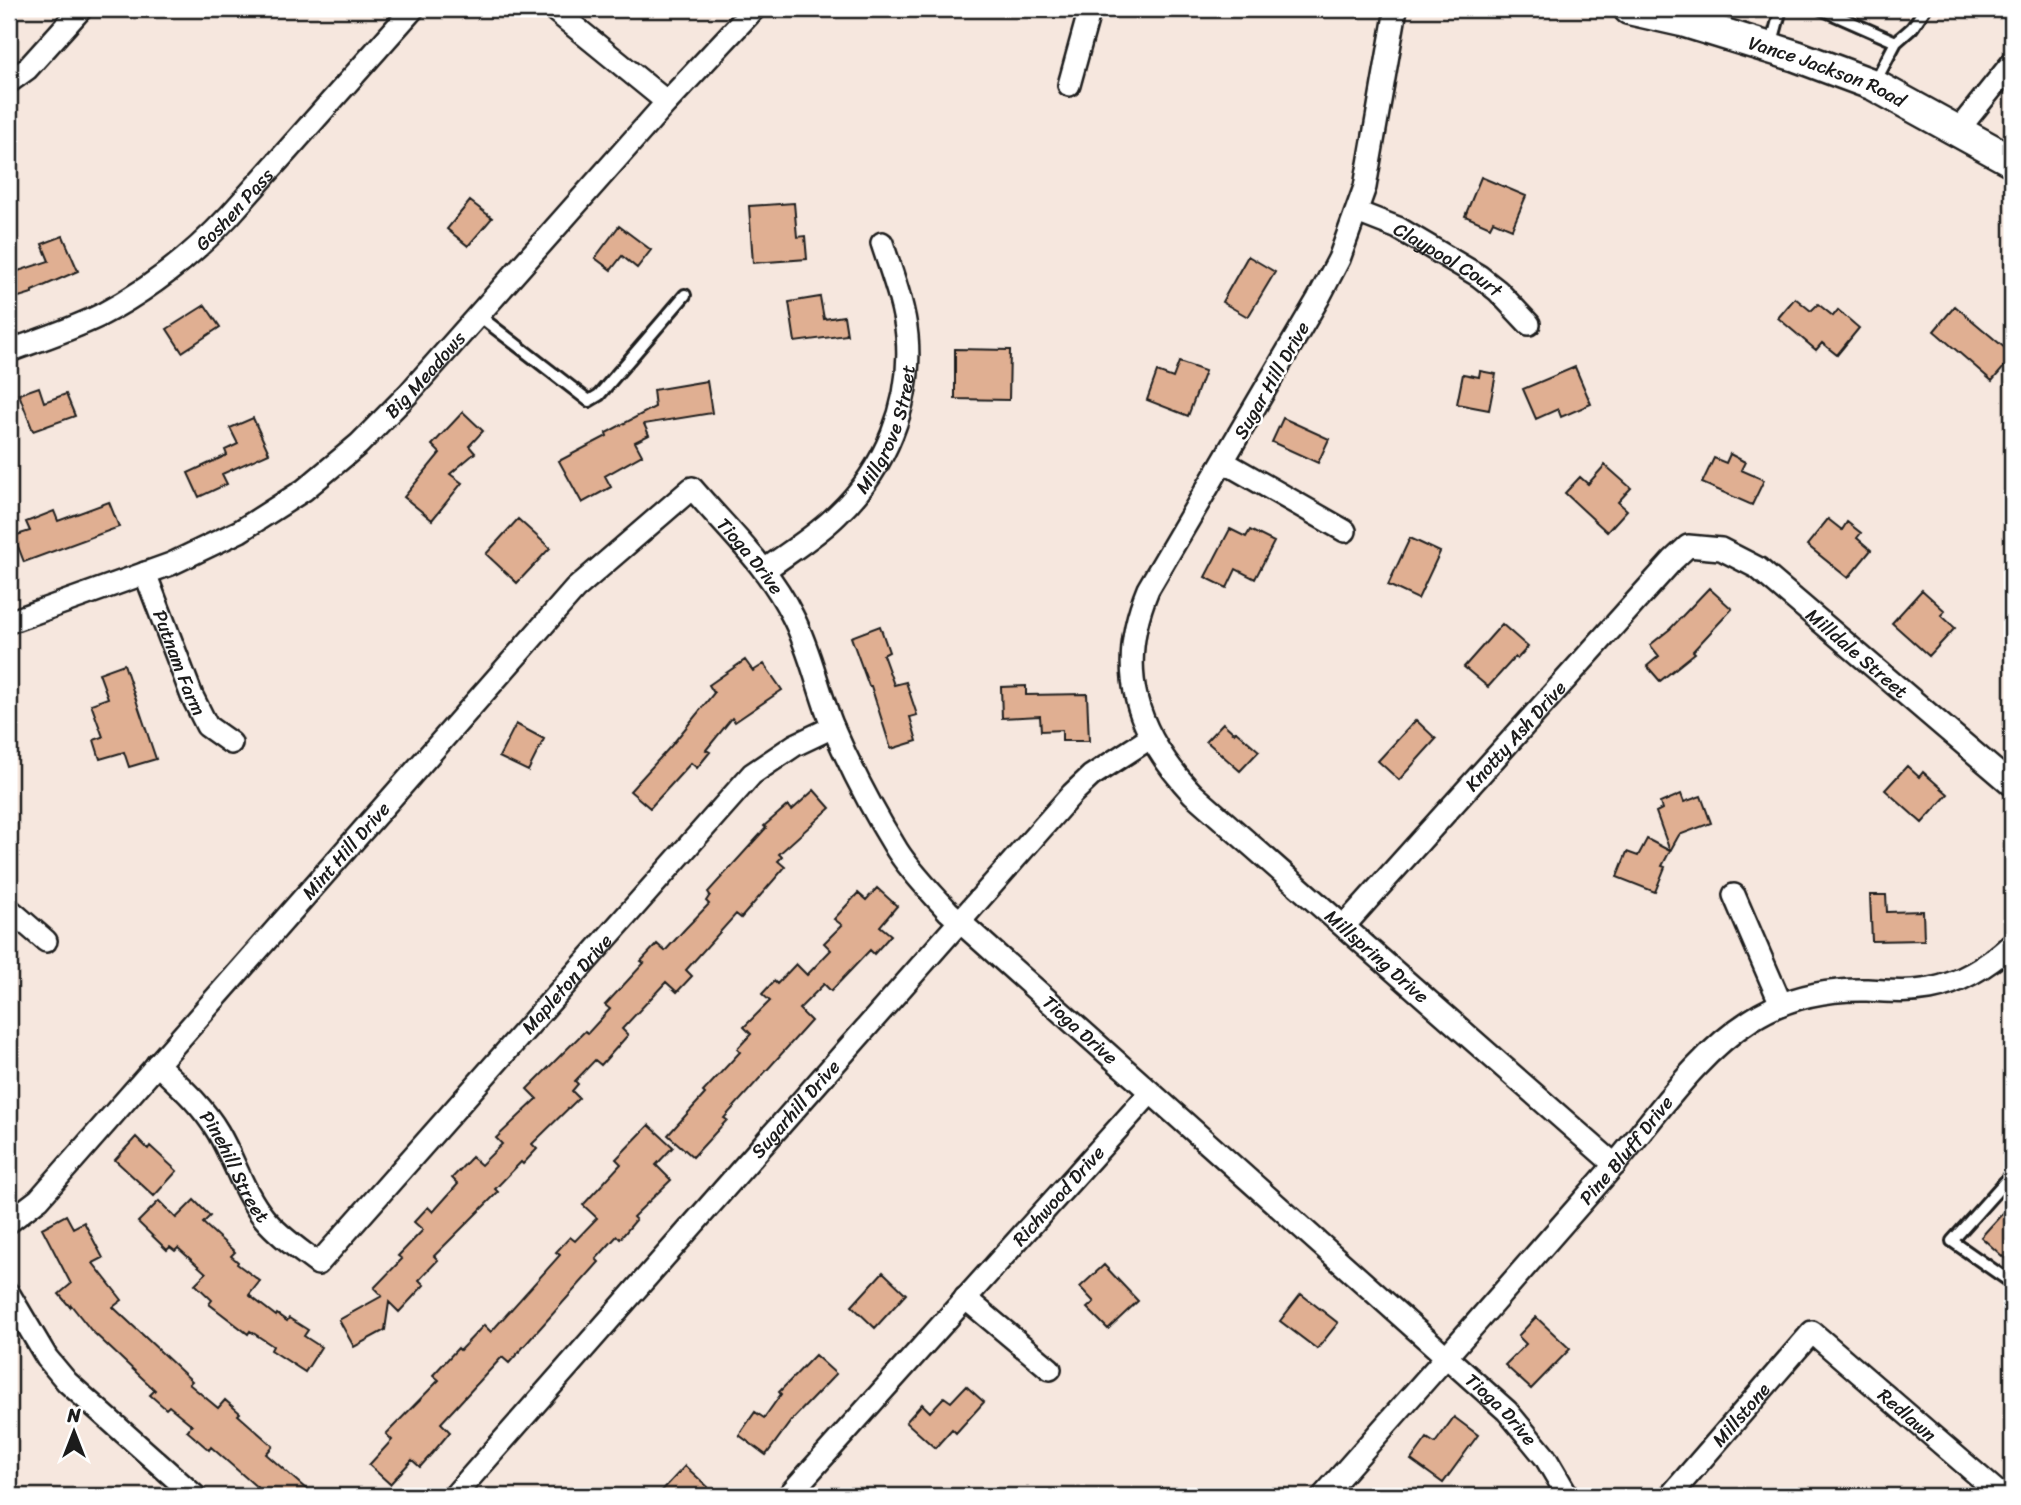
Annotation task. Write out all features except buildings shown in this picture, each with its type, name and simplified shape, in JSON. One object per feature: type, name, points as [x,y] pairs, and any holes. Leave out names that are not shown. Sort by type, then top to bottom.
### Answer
[{"type":"main road","name":"Vance Jackson Road","points":[[1629,9],[1682,21],[1874,85],[2012,160]]},
{"type":"street","points":[[9,82],[27,69],[81,9]]},
{"type":"street","name":"Goshen Pass","points":[[9,351],[97,317],[136,295],[173,269],[230,215],[413,9]]},
{"type":"street","points":[[553,9],[667,102]]},
{"type":"street","name":"Big Meadows","points":[[9,622],[171,564],[240,531],[304,490],[359,444],[409,393],[667,102],[754,9]]},
{"type":"street","points":[[1069,85],[1090,9]]},
{"type":"street","name":"Sugar Hill Drive","points":[[1150,738],[1141,715],[1133,678],[1136,623],[1148,589],[1224,462],[1339,259],[1357,212],[1371,159],[1396,9]]},
{"type":"street","points":[[1959,129],[2012,63]]},
{"type":"street","name":"Claypool Court","points":[[1357,212],[1398,228],[1479,276],[1498,291],[1529,324]]},
{"type":"street","name":"Millgrove Street","points":[[765,569],[821,530],[839,514],[869,476],[898,419],[907,386],[907,334],[898,289],[882,243]]},
{"type":"street","points":[[1224,462],[1345,531]]},
{"type":"street","name":"Tioga Drive","points":[[692,488],[765,569],[793,615],[833,727],[867,797],[898,851],[916,876],[960,922],[1507,1411],[1545,1457],[1568,1496]]},
{"type":"street","name":"Mint Hill Drive","points":[[9,1222],[39,1199],[575,589],[692,488]]},
{"type":"street","name":"Milldale Street","points":[[1688,546],[1721,549],[1758,568],[2012,785]]},
{"type":"street","name":"Knotty Ash Drive","points":[[1344,926],[1688,546]]},
{"type":"street","name":"Putnam Farm","points":[[145,573],[192,696],[207,726],[231,743]]},
{"type":"street","name":"Mapleton Drive","points":[[318,1264],[752,774],[795,745],[833,727]]},
{"type":"street","name":"Sugarhill Drive","points":[[454,1496],[1091,776],[1150,738]]},
{"type":"street","name":"Millspring Drive","points":[[1150,738],[1174,774],[1193,794],[1615,1165]]},
{"type":"street","points":[[1734,895],[1781,1004]]},
{"type":"street","points":[[9,909],[46,941]]},
{"type":"street","name":"Pine Bluff Drive","points":[[1323,1496],[1615,1165],[1698,1065],[1732,1032],[1795,999],[1845,991],[1898,992],[1933,988],[1965,977],[1995,960],[2012,944]]},
{"type":"street","name":"Pinehill Street","points":[[156,1064],[197,1102],[219,1133],[242,1186],[263,1217],[276,1231],[318,1264]]},
{"type":"street","name":"Richwood Drive","points":[[788,1496],[1150,1093]]},
{"type":"street","points":[[9,1294],[47,1358],[67,1382],[195,1496]]},
{"type":"street","points":[[965,1298],[1050,1369]]},
{"type":"street","name":"Millstone","points":[[1670,1496],[1812,1332]]},
{"type":"street","name":"Redlawn","points":[[1812,1332],[2003,1496]]},
{"type":"lane","points":[[1770,49],[1781,9]]},
{"type":"lane","points":[[1821,9],[1896,42]]},
{"type":"lane","points":[[1874,85],[1896,42],[1912,29],[1925,9]]},
{"type":"lane","points":[[478,315],[589,401],[599,395],[685,295]]},
{"type":"lane","points":[[2012,1174],[1952,1241],[2012,1283]]}]
